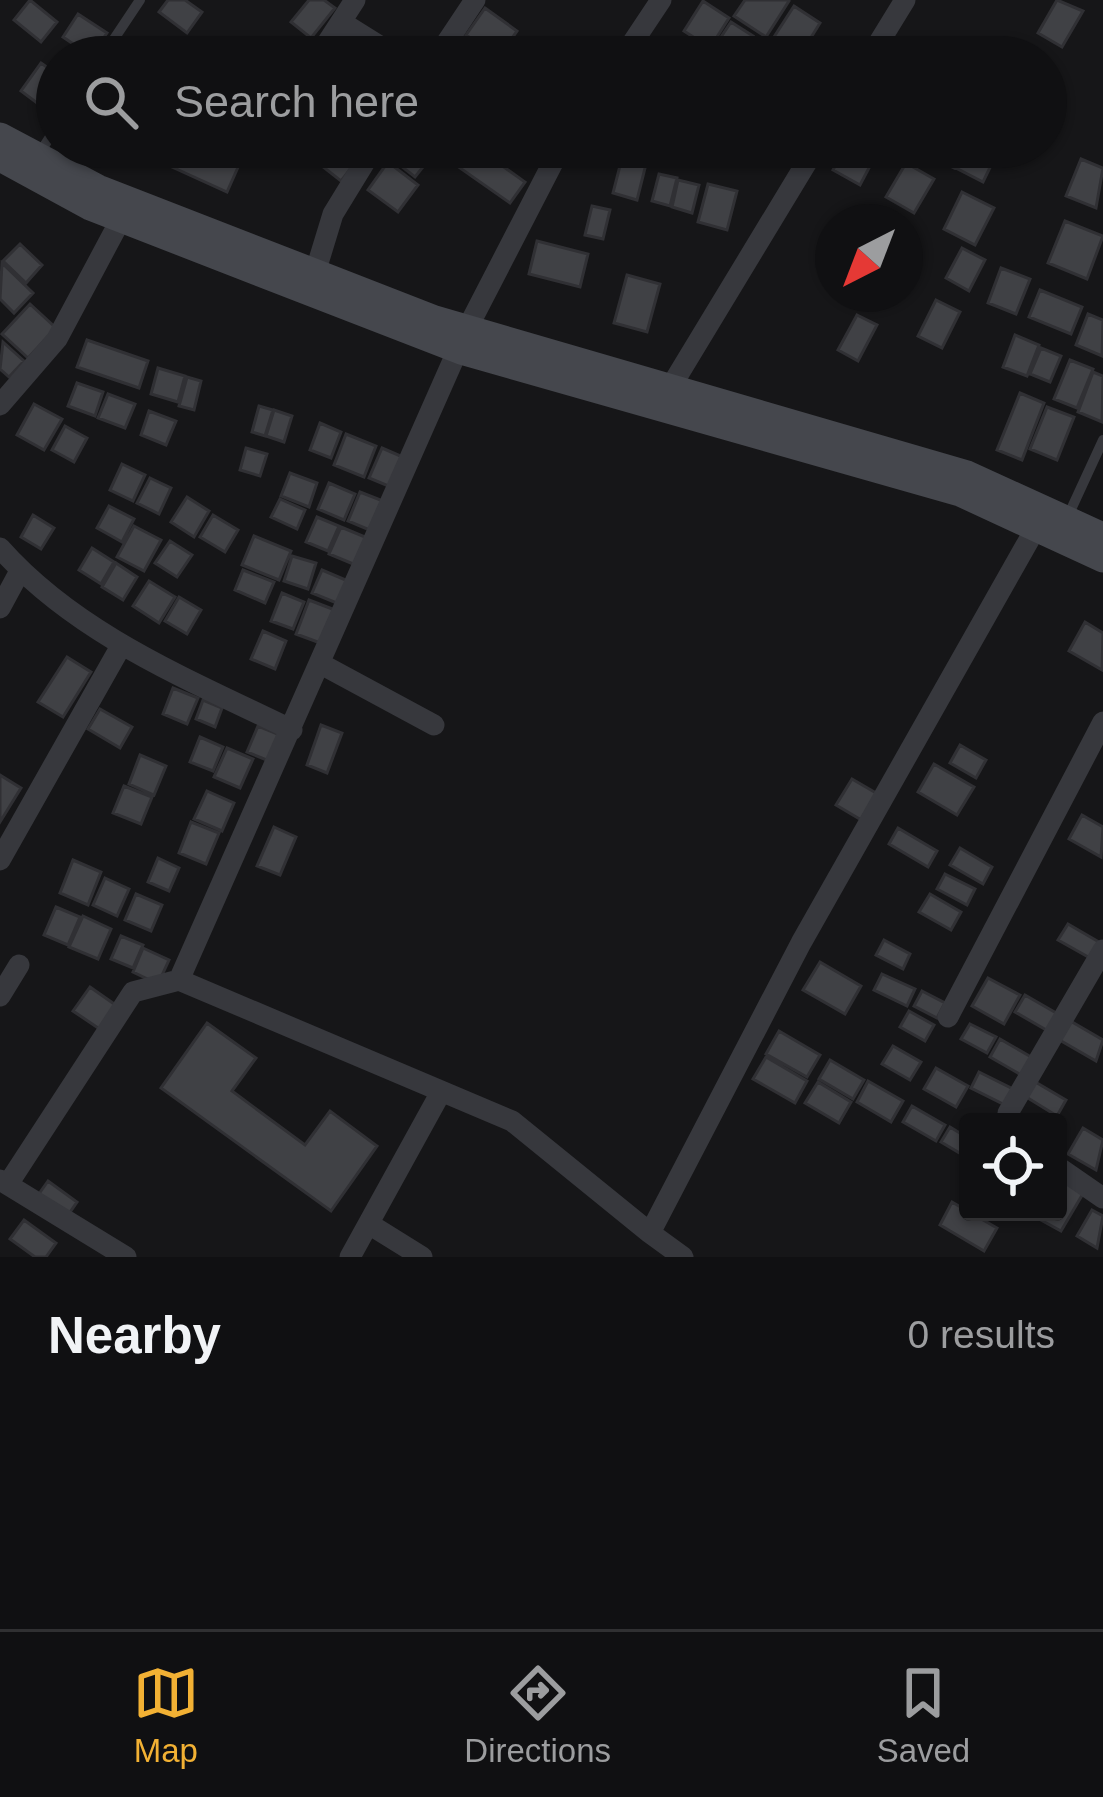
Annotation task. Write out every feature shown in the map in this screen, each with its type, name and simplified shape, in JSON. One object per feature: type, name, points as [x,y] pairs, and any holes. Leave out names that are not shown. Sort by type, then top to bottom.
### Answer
[{"type":"main road","points":[[0,136],[14,167],[121,219],[464,340],[1103,536]]},
{"type":"main road","points":[[14,167],[98,188],[315,273],[464,340]]},
{"type":"main road","points":[[1049,519],[1103,559]]},
{"type":"street","points":[[332,36],[355,0]]},
{"type":"street","points":[[451,36],[476,0]]},
{"type":"street","points":[[637,36],[662,0]]},
{"type":"street","points":[[883,36],[905,0]]},
{"type":"street","points":[[341,22],[363,36]]},
{"type":"street","points":[[315,273],[333,214],[361,168]]},
{"type":"street","points":[[179,980],[464,340],[550,168]]},
{"type":"street","points":[[664,398],[803,168]]},
{"type":"street","points":[[0,405],[57,339],[121,219]]},
{"type":"street","points":[[652,1243],[801,943],[1049,519]]},
{"type":"street","points":[[0,548],[20,571],[121,646],[292,730]]},
{"type":"street","points":[[0,608],[20,571]]},
{"type":"street","points":[[0,860],[121,646]]},
{"type":"street","points":[[321,664],[434,725]]},
{"type":"street","points":[[948,1017],[1103,722]]},
{"type":"street","points":[[1008,1113],[1103,950]]},
{"type":"street","points":[[0,995],[20,965]]},
{"type":"street","points":[[126,1257],[4,1182],[133,992],[179,980],[512,1121],[652,1243],[683,1257]]},
{"type":"street","points":[[350,1257],[441,1092]]},
{"type":"street","points":[[1067,1174],[1103,1198]]},
{"type":"street","points":[[369,1223],[422,1257]]},
{"type":"lane","points":[[116,36],[140,0]]},
{"type":"lane","points":[[14,167],[36,146]]},
{"type":"lane","points":[[1049,519],[1103,440]]},
{"type":"building","points":[[30,0],[57,22],[46,36],[36,38],[14,20]]},
{"type":"building","points":[[168,0],[185,0],[202,12],[187,33],[159,12]]},
{"type":"building","points":[[309,0],[324,0],[335,8],[313,36],[291,22]]},
{"type":"building","points":[[745,0],[789,1],[767,36],[734,16]]},
{"type":"building","points":[[1057,0],[1083,11],[1067,38],[1038,33]]},
{"type":"building","points":[[703,1],[729,18],[718,36],[692,36],[684,31]]},
{"type":"building","points":[[794,6],[820,23],[812,36],[775,36]]},
{"type":"building","points":[[485,8],[517,31],[514,36],[466,35]]},
{"type":"building","points":[[78,14],[107,33],[105,36],[64,36]]},
{"type":"building","points":[[731,22],[753,36],[722,36]]},
{"type":"building","points":[[36,70],[36,102],[21,91]]},
{"type":"building","points":[[1081,159],[1103,168],[1096,208],[1066,196]]},
{"type":"building","points":[[174,168],[238,168],[227,192]]},
{"type":"building","points":[[324,168],[351,168],[341,181]]},
{"type":"building","points":[[384,168],[396,168],[418,185],[398,212],[368,190]]},
{"type":"building","points":[[460,168],[505,168],[525,182],[510,203]]},
{"type":"building","points":[[619,168],[645,168],[637,200],[613,193]]},
{"type":"building","points":[[834,168],[869,168],[860,185]]},
{"type":"building","points":[[903,168],[915,168],[934,179],[919,204],[898,204],[886,197]]},
{"type":"building","points":[[956,168],[990,168],[983,182]]},
{"type":"building","points":[[659,174],[677,178],[670,206],[652,201]]},
{"type":"building","points":[[678,180],[699,185],[692,213],[672,207]]},
{"type":"building","points":[[708,184],[737,191],[727,230],[698,222]]},
{"type":"building","points":[[962,192],[994,208],[975,245],[944,229]]},
{"type":"building","points":[[592,206],[610,210],[603,239],[585,235]]},
{"type":"building","points":[[1065,221],[1103,236],[1087,279],[1048,263]]},
{"type":"building","points":[[537,241],[588,254],[580,287],[529,274]]},
{"type":"building","points":[[20,244],[42,265],[26,283],[3,261]]},
{"type":"building","points":[[962,248],[985,260],[969,291],[946,278]]},
{"type":"building","points":[[2,263],[33,293],[14,313],[0,299]]},
{"type":"building","points":[[1001,268],[1030,279],[1016,314],[988,303]]},
{"type":"building","points":[[627,275],[660,284],[647,332],[614,323]]},
{"type":"building","points":[[1040,290],[1082,307],[1071,334],[1029,317]]},
{"type":"building","points":[[936,300],[960,312],[942,348],[918,336]]},
{"type":"building","points":[[30,304],[56,328],[28,358],[2,334]]},
{"type":"building","points":[[1088,314],[1103,320],[1102,356],[1076,345]]},
{"type":"building","points":[[857,315],[877,325],[858,361],[838,350]]},
{"type":"building","points":[[1015,335],[1039,345],[1027,376],[1003,367]]},
{"type":"building","points":[[87,340],[148,361],[139,388],[77,367]]},
{"type":"building","points":[[3,342],[24,361],[9,377],[0,369]]},
{"type":"building","points":[[1041,348],[1061,356],[1050,382],[1030,374]]},
{"type":"building","points":[[1070,360],[1093,369],[1077,408],[1054,399]]},
{"type":"building","points":[[158,368],[185,376],[178,402],[151,394]]},
{"type":"building","points":[[1093,372],[1103,376],[1102,422],[1078,412]]},
{"type":"building","points":[[187,377],[201,381],[194,410],[179,406]]},
{"type":"building","points":[[77,383],[103,392],[95,416],[68,406]]},
{"type":"building","points":[[1020,393],[1044,403],[1022,460],[997,450]]},
{"type":"building","points":[[108,394],[135,404],[125,428],[98,418]]},
{"type":"building","points":[[34,404],[62,419],[44,450],[17,435]]},
{"type":"building","points":[[259,406],[273,410],[265,436],[252,432]]},
{"type":"building","points":[[1047,407],[1074,417],[1057,460],[1030,449]]},
{"type":"building","points":[[274,410],[292,416],[284,442],[266,436]]},
{"type":"building","points":[[149,411],[176,421],[166,445],[141,435]]},
{"type":"building","points":[[320,423],[341,432],[331,458],[310,450]]},
{"type":"building","points":[[65,426],[87,438],[74,462],[52,450]]},
{"type":"building","points":[[346,434],[376,446],[364,477],[334,465]]},
{"type":"building","points":[[246,448],[267,454],[260,476],[240,470]]},
{"type":"building","points":[[382,448],[410,460],[398,490],[369,478]]},
{"type":"building","points":[[122,464],[145,475],[133,501],[110,490]]},
{"type":"building","points":[[290,473],[317,483],[309,507],[281,496]]},
{"type":"building","points":[[150,478],[171,488],[159,514],[137,503]]},
{"type":"building","points":[[329,483],[355,494],[344,520],[318,509]]},
{"type":"building","points":[[360,492],[391,504],[379,534],[348,521]]},
{"type":"building","points":[[187,497],[209,511],[194,537],[171,522]]},
{"type":"building","points":[[280,499],[305,510],[297,529],[271,517]]},
{"type":"building","points":[[109,506],[134,519],[122,542],[97,528]]},
{"type":"building","points":[[33,515],[54,528],[41,549],[21,537]]},
{"type":"building","points":[[213,515],[238,530],[225,552],[200,537]]},
{"type":"building","points":[[317,517],[339,526],[328,551],[306,542]]},
{"type":"building","points":[[134,526],[161,540],[144,571],[117,557]]},
{"type":"building","points":[[341,527],[370,539],[358,566],[329,554]]},
{"type":"building","points":[[254,536],[291,551],[279,580],[242,565]]},
{"type":"building","points":[[170,541],[192,555],[177,577],[155,563]]},
{"type":"building","points":[[92,548],[114,562],[101,584],[79,570]]},
{"type":"building","points":[[292,556],[316,563],[308,589],[284,581]]},
{"type":"building","points":[[116,563],[137,577],[123,600],[102,587]]},
{"type":"building","points":[[243,570],[274,582],[265,603],[235,590]]},
{"type":"building","points":[[322,570],[353,583],[344,606],[312,593]]},
{"type":"building","points":[[149,581],[175,597],[159,623],[133,606]]},
{"type":"building","points":[[282,593],[304,602],[293,629],[271,621]]},
{"type":"building","points":[[179,597],[201,610],[187,634],[165,621]]},
{"type":"building","points":[[309,600],[335,610],[323,644],[296,634]]},
{"type":"building","points":[[1085,622],[1103,633],[1102,670],[1069,651]]},
{"type":"building","points":[[263,631],[286,641],[275,669],[251,659]]},
{"type":"building","points":[[67,657],[91,672],[63,717],[38,702]]},
{"type":"building","points":[[173,688],[198,698],[187,724],[163,714]]},
{"type":"building","points":[[203,700],[222,708],[215,727],[196,719]]},
{"type":"building","points":[[100,709],[132,727],[120,748],[88,729]]},
{"type":"building","points":[[321,725],[342,733],[327,773],[307,765]]},
{"type":"building","points":[[258,726],[285,737],[274,763],[247,752]]},
{"type":"building","points":[[200,737],[223,747],[213,771],[190,762]]},
{"type":"building","points":[[960,745],[986,760],[976,778],[950,763]]},
{"type":"building","points":[[227,748],[253,759],[240,788],[214,777]]},
{"type":"building","points":[[140,755],[166,766],[154,795],[129,784]]},
{"type":"building","points":[[934,764],[974,787],[957,815],[918,792]]},
{"type":"building","points":[[0,775],[21,788],[0,822]]},
{"type":"building","points":[[852,779],[883,797],[868,824],[836,805]]},
{"type":"building","points":[[124,786],[152,797],[141,824],[113,813]]},
{"type":"building","points":[[207,791],[234,803],[222,831],[194,819]]},
{"type":"building","points":[[1082,815],[1103,827],[1101,857],[1069,839]]},
{"type":"building","points":[[191,822],[219,833],[206,864],[179,853]]},
{"type":"building","points":[[274,827],[296,837],[280,875],[257,866]]},
{"type":"building","points":[[898,828],[937,851],[928,867],[889,844]]},
{"type":"building","points":[[960,848],[992,867],[983,884],[950,865]]},
{"type":"building","points":[[158,858],[179,868],[169,891],[148,882]]},
{"type":"building","points":[[73,860],[101,872],[88,905],[60,893]]},
{"type":"building","points":[[945,874],[975,889],[967,905],[937,889]]},
{"type":"building","points":[[105,878],[129,889],[117,916],[93,905]]},
{"type":"building","points":[[136,894],[162,905],[151,931],[125,920]]},
{"type":"building","points":[[930,894],[961,912],[951,930],[919,912]]},
{"type":"building","points":[[56,907],[80,917],[68,945],[44,935]]},
{"type":"building","points":[[83,916],[111,929],[98,959],[69,947]]},
{"type":"building","points":[[1068,924],[1099,942],[1090,958],[1058,940]]},
{"type":"building","points":[[121,936],[143,945],[133,968],[111,959]]},
{"type":"building","points":[[884,940],[910,954],[903,969],[876,955]]},
{"type":"building","points":[[143,948],[169,960],[158,984],[133,972]]},
{"type":"building","points":[[820,962],[861,986],[845,1014],[803,990]]},
{"type":"building","points":[[882,974],[915,989],[907,1006],[874,990]]},
{"type":"building","points":[[988,978],[1020,995],[1004,1024],[972,1006]]},
{"type":"building","points":[[90,987],[117,1006],[101,1030],[73,1011]]},
{"type":"building","points":[[922,991],[945,1003],[937,1018],[914,1006]]},
{"type":"building","points":[[1025,995],[1058,1014],[1048,1031],[1015,1012]]},
{"type":"building","points":[[909,1011],[934,1025],[925,1041],[900,1027]]},
{"type":"building","points":[[1067,1019],[1103,1040],[1096,1061],[1056,1038]]},
{"type":"building","points":[[207,1023],[256,1058],[232,1091],[305,1145],[330,1111],[377,1146],[331,1211],[161,1088]]},
{"type":"building","points":[[970,1024],[996,1037],[987,1053],[961,1039]]},
{"type":"building","points":[[779,1031],[820,1055],[807,1077],[766,1054]]},
{"type":"building","points":[[1000,1039],[1033,1058],[1023,1076],[990,1057]]},
{"type":"building","points":[[893,1046],[921,1062],[910,1080],[882,1064]]},
{"type":"building","points":[[766,1057],[807,1081],[795,1103],[753,1079]]},
{"type":"building","points":[[830,1060],[864,1080],[853,1099],[819,1079]]},
{"type":"building","points":[[936,1068],[968,1086],[956,1107],[924,1089]]},
{"type":"building","points":[[979,1072],[1015,1090],[1007,1106],[971,1088]]},
{"type":"building","points":[[1032,1080],[1066,1100],[1059,1113],[1052,1113],[1023,1095]]},
{"type":"building","points":[[868,1081],[903,1101],[891,1122],[857,1102]]},
{"type":"building","points":[[818,1082],[851,1102],[839,1123],[805,1103]]},
{"type":"building","points":[[912,1106],[945,1125],[936,1141],[903,1122]]},
{"type":"building","points":[[950,1127],[959,1132],[959,1153],[941,1142]]},
{"type":"building","points":[[1083,1128],[1103,1140],[1096,1170],[1068,1154]]},
{"type":"building","points":[[48,1181],[77,1202],[66,1218],[36,1198]]},
{"type":"building","points":[[1067,1183],[1084,1192],[1067,1221]]},
{"type":"building","points":[[952,1202],[959,1206],[959,1221],[985,1221],[997,1228],[984,1251],[940,1225]]},
{"type":"building","points":[[1092,1210],[1103,1216],[1097,1248],[1077,1236]]},
{"type":"building","points":[[24,1220],[56,1243],[46,1257],[35,1257],[10,1239]]},
{"type":"building","points":[[1043,1221],[1067,1221],[1061,1231]]}]
